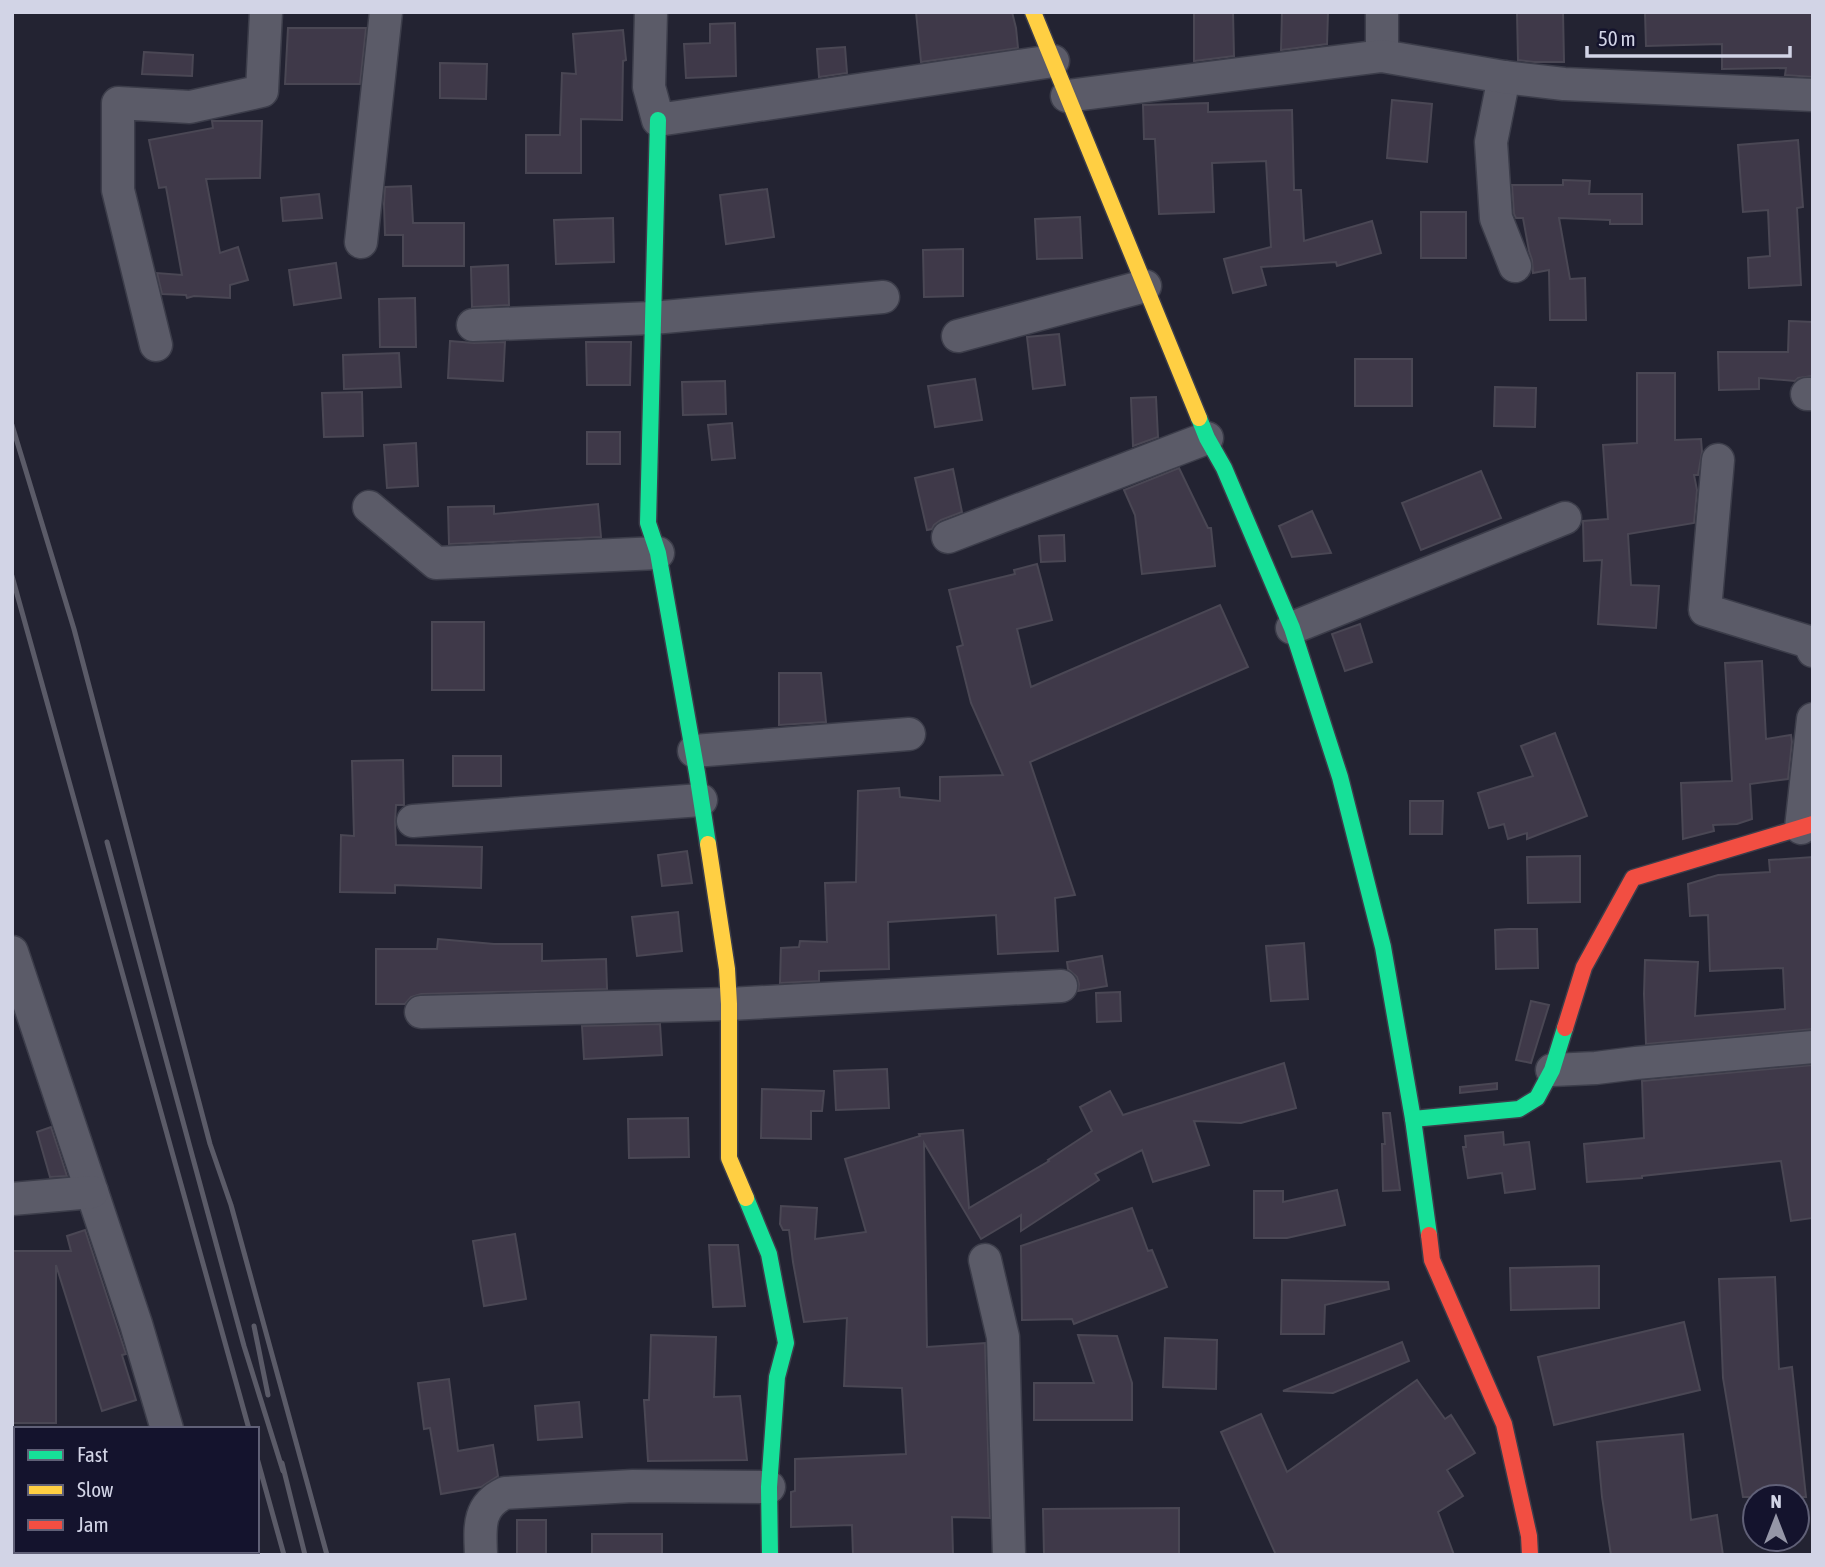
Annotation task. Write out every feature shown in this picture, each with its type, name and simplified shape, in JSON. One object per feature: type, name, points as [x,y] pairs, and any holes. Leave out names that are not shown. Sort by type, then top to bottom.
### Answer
[{"type":"street","points":[[156,345],[118,190],[118,103],[190,107],[261,91],[266,12]]},
{"type":"street","points":[[361,242],[386,12]]},
{"type":"street","points":[[651,12],[649,87],[658,120],[648,523],[658,553],[694,751],[727,968],[729,1158],[769,1254],[786,1343],[777,1377],[769,1487],[771,1555]]},
{"type":"street","points":[[1033,12],[1207,438],[1224,468],[1292,628],[1340,778],[1379,934],[1413,1119],[1432,1261],[1504,1424],[1529,1536],[1530,1555]]},
{"type":"street","points":[[1382,12],[1382,56]]},
{"type":"street","points":[[1067,96],[1382,56],[1504,77],[1564,84],[1813,95]]},
{"type":"street","points":[[658,120],[1053,61]]},
{"type":"street","points":[[1504,77],[1491,142],[1496,218],[1515,266]]},
{"type":"street","points":[[958,336],[1145,286]]},
{"type":"street","points":[[473,325],[653,318],[883,297]]},
{"type":"street","points":[[948,537],[1207,438]]},
{"type":"street","points":[[1718,460],[1704,610],[1809,642],[1813,651]]},
{"type":"street","points":[[369,507],[436,563],[658,553]]},
{"type":"street","points":[[1292,628],[1565,518]]},
{"type":"street","points":[[1413,1119],[1519,1109],[1537,1098],[1552,1070],[1584,967],[1633,878],[1807,826],[1813,719]]},
{"type":"street","points":[[694,751],[909,733]]},
{"type":"street","points":[[413,821],[701,800]]},
{"type":"street","points":[[12,952],[136,1324],[166,1427]]},
{"type":"street","points":[[421,1013],[729,1004],[1061,986]]},
{"type":"street","points":[[1552,1070],[1813,1047]]},
{"type":"street","points":[[12,1199],[92,1192]]},
{"type":"street","points":[[985,1261],[1003,1337],[1009,1555]]},
{"type":"street","points":[[481,1555],[480,1522],[491,1500],[505,1493],[633,1486],[769,1487]]},
{"type":"building","points":[[916,12],[1012,12],[1018,48],[921,62]]},
{"type":"building","points":[[1194,12],[1233,12],[1234,56],[1194,61]]},
{"type":"building","points":[[1282,12],[1328,12],[1327,44],[1281,50]]},
{"type":"building","points":[[1517,12],[1563,12],[1564,62],[1518,60]]},
{"type":"building","points":[[1645,12],[1813,12],[1813,77],[1785,75],[1786,68],[1722,69],[1722,44],[1646,46]]},
{"type":"building","points":[[735,23],[736,76],[686,78],[684,44],[710,43],[710,24]]},
{"type":"building","points":[[288,28],[366,28],[360,84],[285,84]]},
{"type":"building","points":[[623,30],[626,60],[623,61],[622,120],[581,119],[581,173],[526,173],[526,135],[560,135],[562,73],[576,74],[573,34]]},
{"type":"building","points":[[845,47],[847,73],[819,77],[817,49]]},
{"type":"building","points":[[144,52],[193,55],[192,76],[142,74]]},
{"type":"building","points":[[440,63],[487,64],[486,99],[440,98]]},
{"type":"building","points":[[1392,100],[1432,104],[1427,162],[1387,158]]},
{"type":"building","points":[[1208,103],[1208,112],[1292,110],[1294,190],[1301,190],[1304,241],[1372,221],[1381,253],[1337,266],[1336,262],[1261,267],[1266,285],[1233,293],[1224,259],[1271,247],[1266,161],[1212,163],[1214,212],[1159,214],[1155,139],[1144,139],[1143,105]]},
{"type":"building","points":[[212,121],[262,121],[260,178],[206,179],[220,253],[238,247],[248,280],[230,285],[230,298],[187,298],[186,295],[162,294],[157,273],[182,275],[166,187],[159,188],[149,140],[213,128]]},
{"type":"building","points":[[1798,140],[1803,207],[1797,208],[1801,285],[1749,288],[1748,258],[1770,256],[1768,210],[1743,212],[1738,145]]},
{"type":"building","points":[[1563,180],[1590,181],[1589,194],[1642,194],[1642,224],[1610,224],[1610,220],[1559,218],[1570,279],[1585,278],[1586,320],[1550,320],[1549,270],[1533,273],[1523,218],[1516,218],[1514,214],[1512,185],[1563,185]]},
{"type":"building","points":[[411,186],[413,223],[464,223],[464,266],[403,266],[403,235],[385,235],[385,187]]},
{"type":"building","points":[[767,189],[774,237],[726,244],[720,195]]},
{"type":"building","points":[[319,194],[322,218],[283,221],[281,198]]},
{"type":"building","points":[[1421,212],[1466,212],[1466,258],[1421,258]]},
{"type":"building","points":[[1080,217],[1082,258],[1037,259],[1035,219]]},
{"type":"building","points":[[613,218],[614,262],[556,264],[554,220]]},
{"type":"building","points":[[963,249],[963,296],[924,297],[923,250]]},
{"type":"building","points":[[336,263],[341,298],[294,305],[289,270]]},
{"type":"building","points":[[508,265],[509,305],[472,307],[471,267]]},
{"type":"building","points":[[415,298],[416,347],[380,347],[379,299]]},
{"type":"building","points":[[1789,321],[1813,322],[1813,376],[1795,381],[1759,378],[1759,389],[1719,390],[1718,352],[1788,352]]},
{"type":"building","points":[[1059,334],[1065,385],[1033,389],[1027,337]]},
{"type":"building","points":[[450,341],[505,342],[503,381],[448,378]]},
{"type":"building","points":[[586,342],[631,342],[630,385],[587,385]]},
{"type":"building","points":[[399,353],[401,387],[344,389],[343,355]]},
{"type":"building","points":[[1355,359],[1412,359],[1412,406],[1355,406]]},
{"type":"building","points":[[1637,373],[1675,373],[1675,440],[1701,439],[1702,452],[1698,475],[1694,475],[1697,490],[1694,523],[1628,534],[1631,585],[1659,586],[1656,628],[1598,624],[1602,560],[1584,561],[1583,521],[1608,519],[1603,445],[1637,443]]},
{"type":"building","points":[[975,379],[982,420],[935,427],[928,386]]},
{"type":"building","points":[[725,381],[726,414],[683,415],[682,382]]},
{"type":"building","points":[[1495,387],[1536,388],[1535,427],[1494,426]]},
{"type":"building","points":[[362,392],[363,436],[324,437],[322,393]]},
{"type":"building","points":[[1156,397],[1158,437],[1133,446],[1131,398]]},
{"type":"building","points":[[732,423],[735,458],[712,460],[708,425]]},
{"type":"building","points":[[587,432],[620,432],[620,464],[587,464]]},
{"type":"building","points":[[416,443],[418,486],[387,488],[384,445]]},
{"type":"building","points":[[1179,468],[1208,528],[1211,528],[1215,566],[1142,574],[1135,515],[1124,490]]},
{"type":"building","points":[[953,469],[962,512],[941,520],[927,530],[915,478]]},
{"type":"building","points":[[1481,471],[1501,518],[1421,550],[1402,503]]},
{"type":"building","points":[[598,504],[601,537],[449,544],[448,507],[494,506],[494,514]]},
{"type":"building","points":[[1312,511],[1331,553],[1292,557],[1279,526]]},
{"type":"building","points":[[1064,535],[1065,561],[1041,562],[1039,536]]},
{"type":"building","points":[[1037,564],[1052,620],[1017,629],[1031,687],[1220,605],[1248,667],[1030,762],[1075,895],[1055,898],[1058,951],[998,954],[996,915],[888,922],[889,969],[819,971],[819,981],[780,983],[781,948],[799,947],[800,941],[827,942],[825,883],[856,882],[858,791],[899,788],[900,797],[940,801],[940,777],[1003,775],[971,703],[957,647],[963,645],[949,590],[1015,574],[1014,570]]},
{"type":"building","points":[[432,622],[484,622],[484,690],[432,690]]},
{"type":"building","points":[[1360,624],[1372,662],[1345,671],[1332,634]]},
{"type":"building","points":[[1762,661],[1766,739],[1791,735],[1788,779],[1750,784],[1752,819],[1737,824],[1713,825],[1714,831],[1683,839],[1681,783],[1732,781],[1725,663]]},
{"type":"building","points":[[779,673],[821,673],[826,722],[779,725]]},
{"type":"building","points":[[1555,733],[1587,816],[1527,839],[1527,833],[1508,839],[1504,824],[1489,828],[1478,793],[1533,776],[1521,746]]},
{"type":"building","points":[[453,756],[501,756],[501,786],[453,786]]},
{"type":"building","points":[[403,760],[404,805],[396,805],[396,845],[482,847],[481,888],[395,885],[395,893],[340,892],[341,835],[354,836],[352,761]]},
{"type":"building","points":[[1410,801],[1443,801],[1442,834],[1410,834]]},
{"type":"building","points":[[687,851],[692,883],[662,886],[658,855]]},
{"type":"building","points":[[1580,856],[1580,902],[1528,903],[1527,857]]},
{"type":"building","points":[[1813,857],[1813,1029],[1646,1044],[1645,960],[1698,962],[1695,1016],[1785,1009],[1783,968],[1710,971],[1708,915],[1690,916],[1688,884],[1718,875],[1770,872],[1769,860]]},
{"type":"building","points":[[678,912],[682,951],[637,956],[632,917]]},
{"type":"building","points":[[1537,929],[1538,968],[1496,969],[1495,930]]},
{"type":"building","points":[[438,939],[494,944],[542,944],[542,961],[606,959],[607,989],[421,994],[411,997],[405,1004],[376,1004],[376,949],[437,949]]},
{"type":"building","points":[[1304,943],[1308,999],[1271,1001],[1266,946]]},
{"type":"building","points":[[1102,956],[1107,986],[1078,991],[1077,977],[1068,969],[1067,962]]},
{"type":"building","points":[[1120,992],[1121,1021],[1097,1022],[1096,993]]},
{"type":"building","points":[[1531,1001],[1549,1005],[1531,1063],[1516,1060]]},
{"type":"building","points":[[660,1024],[662,1055],[584,1059],[582,1026]]},
{"type":"building","points":[[1284,1063],[1296,1108],[1241,1123],[1194,1121],[1209,1165],[1153,1182],[1142,1150],[1095,1174],[1099,1180],[1021,1231],[1021,1215],[981,1239],[924,1143],[927,1347],[985,1343],[990,1518],[952,1517],[953,1555],[853,1555],[852,1525],[791,1527],[795,1459],[906,1454],[902,1388],[844,1386],[847,1318],[804,1322],[789,1230],[783,1230],[780,1224],[781,1206],[817,1208],[815,1239],[866,1232],[845,1159],[920,1136],[919,1134],[963,1130],[969,1208],[1049,1161],[1092,1131],[1080,1107],[1110,1091],[1123,1115]]},
{"type":"building","points":[[1813,1065],[1813,1218],[1791,1221],[1781,1161],[1587,1182],[1584,1144],[1644,1138],[1642,1081]]},
{"type":"building","points":[[887,1069],[889,1108],[836,1110],[834,1071]]},
{"type":"building","points":[[1497,1083],[1497,1089],[1460,1093],[1460,1087]]},
{"type":"building","points":[[762,1089],[824,1091],[822,1111],[811,1111],[811,1139],[761,1138]]},
{"type":"building","points":[[1383,1113],[1390,1113],[1400,1190],[1383,1191]]},
{"type":"building","points":[[688,1118],[689,1157],[629,1158],[628,1119]]},
{"type":"building","points":[[51,1127],[67,1176],[50,1177],[37,1132]]},
{"type":"building","points":[[1503,1132],[1504,1145],[1529,1142],[1535,1189],[1505,1193],[1502,1173],[1468,1178],[1463,1147],[1466,1147],[1465,1136]]},
{"type":"building","points":[[1337,1190],[1345,1225],[1287,1238],[1254,1238],[1254,1191],[1283,1191],[1283,1202]]},
{"type":"building","points":[[1132,1208],[1148,1251],[1152,1250],[1167,1287],[1074,1324],[1072,1319],[1022,1320],[1021,1246]]},
{"type":"building","points":[[85,1230],[126,1354],[122,1355],[136,1400],[102,1411],[56,1265],[56,1423],[12,1423],[12,1251],[71,1251],[67,1236]]},
{"type":"building","points":[[515,1234],[526,1299],[484,1306],[473,1241]]},
{"type":"building","points":[[709,1245],[738,1245],[745,1306],[713,1307]]},
{"type":"building","points":[[1599,1266],[1599,1308],[1511,1310],[1510,1268]]},
{"type":"building","points":[[1775,1277],[1779,1369],[1792,1367],[1804,1483],[1741,1485],[1723,1378],[1719,1279]]},
{"type":"building","points":[[1282,1280],[1388,1282],[1389,1289],[1325,1305],[1324,1334],[1281,1334]]},
{"type":"building","points":[[1684,1322],[1700,1390],[1554,1425],[1538,1357]]},
{"type":"building","points":[[651,1335],[716,1337],[714,1397],[740,1396],[747,1460],[648,1461],[644,1400],[649,1400]]},
{"type":"building","points":[[1078,1335],[1117,1336],[1132,1383],[1132,1420],[1034,1420],[1034,1383],[1094,1383]]},
{"type":"building","points":[[1165,1338],[1217,1340],[1216,1389],[1163,1387]]},
{"type":"building","points":[[1402,1342],[1409,1361],[1333,1393],[1283,1391]]},
{"type":"building","points":[[449,1379],[458,1451],[493,1445],[498,1476],[481,1487],[441,1494],[430,1428],[424,1429],[418,1383]]},
{"type":"building","points":[[1417,1380],[1445,1419],[1451,1415],[1475,1453],[1447,1470],[1463,1496],[1438,1512],[1454,1555],[1276,1555],[1221,1432],[1261,1414],[1287,1472]]},
{"type":"building","points":[[579,1402],[582,1437],[538,1440],[535,1406]]},
{"type":"building","points":[[1683,1434],[1691,1520],[1717,1515],[1723,1555],[1611,1555],[1597,1442]]},
{"type":"building","points":[[1179,1508],[1179,1555],[1044,1555],[1043,1509]]},
{"type":"building","points":[[517,1520],[546,1520],[546,1555],[517,1555]]},
{"type":"building","points":[[592,1534],[662,1534],[662,1555],[592,1555]]},
{"type":"railway","points":[[12,425],[74,629],[210,1144],[231,1205],[327,1555]]},
{"type":"railway","points":[[12,576],[248,1427]]},
{"type":"railway","points":[[107,842],[244,1346],[283,1471]]},
{"type":"railway","points":[[254,1326],[268,1395]]},
{"type":"railway","points":[[282,1463],[305,1555]]},
{"type":"railway","points":[[259,1465],[284,1555]]},
{"type":"traffic: fast","points":[[658,120],[648,523],[658,553],[708,844]]},
{"type":"traffic: fast","points":[[1199,418],[1224,468],[1292,628],[1340,777],[1383,947],[1413,1119]]},
{"type":"traffic: fast","points":[[1429,1235],[1413,1119],[1519,1109],[1537,1098],[1552,1070],[1565,1028]]},
{"type":"traffic: fast","points":[[746,1198],[769,1254],[786,1343],[777,1377],[769,1487],[770,1555]]},
{"type":"traffic: slow","points":[[1033,12],[1199,418]]},
{"type":"traffic: slow","points":[[708,844],[727,969],[729,1158],[746,1198]]},
{"type":"traffic: jam","points":[[1565,1028],[1584,967],[1633,878],[1813,824]]},
{"type":"traffic: jam","points":[[1429,1235],[1432,1260],[1504,1424],[1529,1536],[1530,1555]]}]
